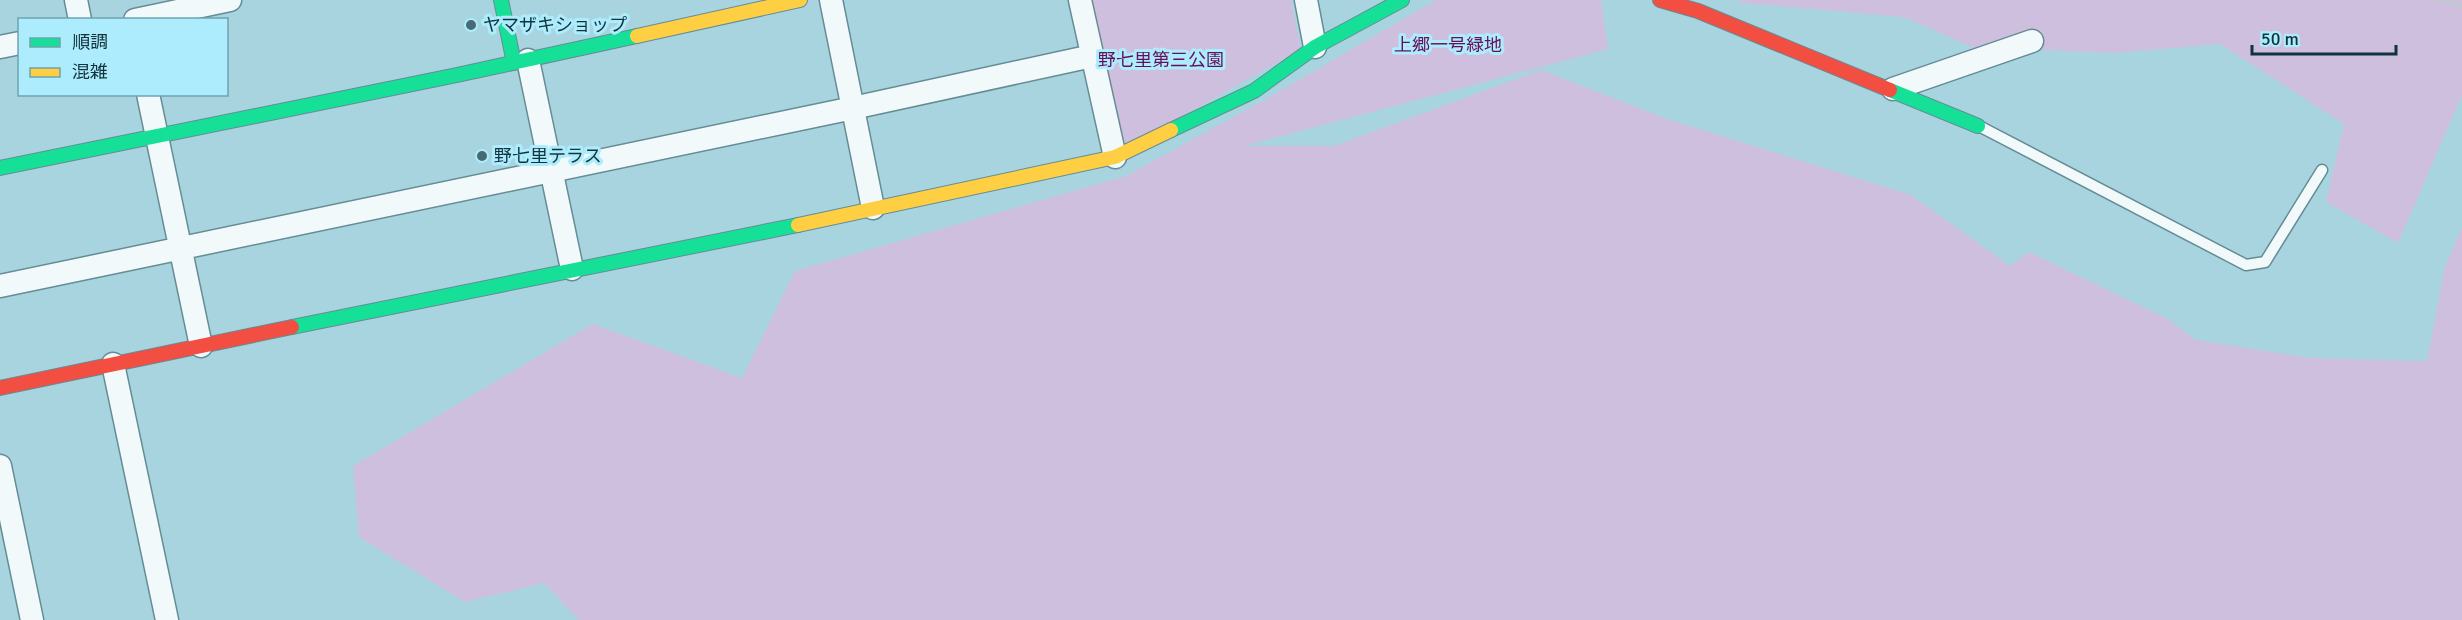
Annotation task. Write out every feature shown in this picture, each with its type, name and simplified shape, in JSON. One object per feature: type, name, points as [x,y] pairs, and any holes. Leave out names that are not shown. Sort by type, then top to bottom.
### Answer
[{"type":"street","points":[[76,0],[80,18]]},
{"type":"street","points":[[141,18],[182,5],[230,0]]},
{"type":"street","points":[[501,0],[552,170],[572,269]]},
{"type":"street","points":[[0,168],[521,61],[800,0]]},
{"type":"street","points":[[831,0],[873,208]]},
{"type":"street","points":[[1080,0],[1115,157]]},
{"type":"street","points":[[1305,0],[1315,47]]},
{"type":"street","points":[[0,387],[572,269],[713,243],[1115,157],[1254,91],[1315,47],[1402,0]]},
{"type":"street","points":[[1660,0],[1698,11],[1893,89],[1978,126]]},
{"type":"street","points":[[1893,89],[2032,41]]},
{"type":"street","points":[[0,47],[18,43]]},
{"type":"street","points":[[0,286],[1092,56]]},
{"type":"street","points":[[148,96],[201,346]]},
{"type":"street","points":[[113,364],[167,620]]},
{"type":"street","points":[[0,466],[32,620]]},
{"type":"lane","points":[[1978,126],[2246,265],[2265,262],[2322,170]]},
{"type":"path","points":[[2438,0],[2462,6]]},
{"type":"green space","name":"野七里第三公園","points":[[1089,0],[1291,0],[1301,49],[1118,152]]},
{"type":"green space","name":"上郷一号緑地","points":[[1436,0],[1601,0],[1608,49],[1244,146],[1334,146],[1541,70],[1670,120],[1911,195],[2010,266],[2029,252],[2166,318],[2196,340],[2310,358],[2427,361],[2445,267],[2462,227],[2462,620],[579,620],[544,583],[465,602],[359,537],[353,466],[593,324],[742,378],[795,271],[1126,176],[1275,94]]},
{"type":"green space","points":[[1736,0],[2462,0],[2462,95],[2398,243],[2326,202],[2344,124],[2220,44],[2114,53],[1972,47],[1904,17],[1743,3]]},
{"type":"traffic: fast","points":[[501,0],[514,63]]},
{"type":"traffic: fast","points":[[1171,130],[1254,91],[1315,47],[1402,0]]},
{"type":"traffic: fast","points":[[0,168],[637,36]]},
{"type":"traffic: fast","points":[[1890,90],[1978,126]]},
{"type":"traffic: fast","points":[[292,327],[798,225]]},
{"type":"traffic: slow","points":[[637,36],[800,0]]},
{"type":"traffic: slow","points":[[798,225],[1115,157],[1171,130]]},
{"type":"traffic: jam","points":[[1660,0],[1698,11],[1890,90]]},
{"type":"traffic: jam","points":[[0,388],[292,327]]},
{"type":"place","name":"ヤマザキショップ","points":[[471,25]]},
{"type":"place","name":"野七里テラス","points":[[482,156]]}]
